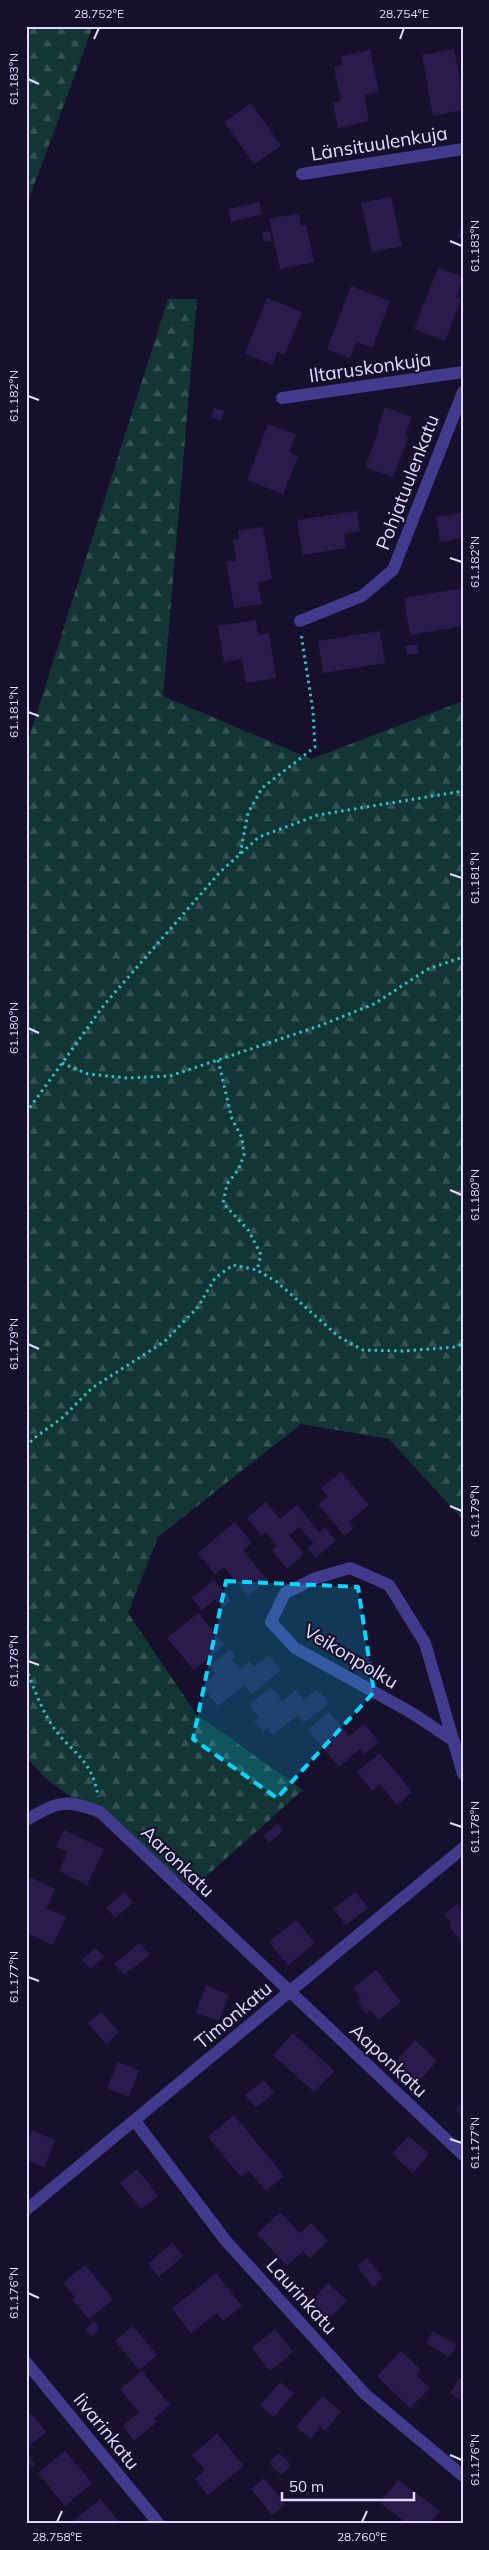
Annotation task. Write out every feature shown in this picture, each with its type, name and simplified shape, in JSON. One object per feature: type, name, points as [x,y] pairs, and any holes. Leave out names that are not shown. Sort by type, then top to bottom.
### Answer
[{"type":"street","name":"Länsituulenkuja","points":[[302,174],[463,149]]},
{"type":"street","name":"Iltaruskonkuja","points":[[282,398],[463,372]]},
{"type":"street","name":"Pohjatuulenkatu","points":[[300,621],[362,596],[393,570],[463,392]]},
{"type":"street","name":"Veikonpolku","points":[[454,1741],[412,1713],[295,1648],[271,1622],[285,1593],[316,1578],[350,1568],[389,1585],[425,1643],[454,1741],[463,1774]]},
{"type":"street","name":"Aaronkatu","points":[[26,1820],[62,1802],[81,1804],[100,1812],[289,1992]]},
{"type":"street","name":"Timonkatu","points":[[26,2210],[463,1848]]},
{"type":"street","name":"Aaponkatu","points":[[289,1992],[463,2154]]},
{"type":"street","name":"Laurinkatu","points":[[135,2121],[226,2241],[365,2394],[463,2476]]},
{"type":"street","name":"Iivarinkatu","points":[[26,2362],[159,2524]]},
{"type":"path","points":[[240,855],[248,813],[262,788],[315,747],[313,711],[300,621]]},
{"type":"path","points":[[26,1113],[104,1005],[220,872],[259,837],[318,815],[463,791]]},
{"type":"path","points":[[62,1063],[88,1074],[127,1078],[170,1076],[319,1026],[374,1004],[428,969],[463,957]]},
{"type":"path","points":[[218,1060],[232,1119],[242,1138],[244,1155],[238,1170],[226,1184],[223,1203],[249,1231],[261,1255],[257,1270]]},
{"type":"path","points":[[26,1447],[33,1439],[62,1418],[92,1388],[164,1342],[198,1307],[215,1278],[233,1265],[257,1270],[277,1282],[339,1337],[363,1350],[412,1350],[454,1347],[463,1344]]},
{"type":"path","points":[[26,1668],[50,1723],[83,1758],[96,1780],[100,1812]]},
{"type":"highlighted area","points":[[226,1581],[358,1587],[374,1692],[277,1798],[193,1739]]},
{"type":"green space","points":[[26,26],[93,26],[26,207]]},
{"type":"green space","points":[[168,299],[197,299],[163,696],[311,759],[463,701],[463,1520],[389,1439],[301,1424],[158,1537],[128,1613],[196,1714],[303,1790],[193,1888],[44,1777],[26,1757],[26,747]]},
{"type":"building","points":[[454,49],[463,95],[463,110],[433,116],[422,55]]},
{"type":"building","points":[[370,50],[379,92],[364,95],[369,121],[338,128],[333,103],[341,101],[334,67],[343,65],[341,56]]},
{"type":"building","points":[[251,103],[281,146],[254,164],[224,122]]},
{"type":"building","points":[[391,197],[402,246],[372,252],[361,203]]},
{"type":"building","points":[[259,202],[262,214],[231,222],[228,209]]},
{"type":"building","points":[[299,213],[301,226],[306,225],[314,262],[280,269],[269,219]]},
{"type":"building","points":[[463,222],[463,239],[457,237]]},
{"type":"building","points":[[270,231],[272,241],[264,242],[262,232]]},
{"type":"building","points":[[438,268],[463,277],[456,297],[461,299],[445,341],[414,329]]},
{"type":"building","points":[[351,286],[390,301],[372,348],[356,342],[350,358],[327,349]]},
{"type":"building","points":[[267,298],[302,312],[285,355],[277,352],[273,365],[245,354]]},
{"type":"building","points":[[385,407],[412,417],[405,435],[409,437],[393,477],[365,467],[379,430],[377,429]]},
{"type":"building","points":[[214,408],[224,411],[221,421],[211,417]]},
{"type":"building","points":[[268,424],[296,435],[289,452],[298,456],[283,494],[247,480]]},
{"type":"building","points":[[357,511],[360,531],[344,534],[346,548],[303,555],[297,520]]},
{"type":"building","points":[[463,513],[463,538],[440,542],[436,517]]},
{"type":"building","points":[[263,527],[272,579],[258,582],[262,604],[234,608],[226,562],[236,561],[233,540],[239,539],[238,531]]},
{"type":"building","points":[[463,588],[463,626],[410,635],[404,598]]},
{"type":"building","points":[[256,620],[258,635],[269,633],[276,678],[246,683],[242,659],[224,662],[218,626]]},
{"type":"building","points":[[380,631],[385,663],[323,673],[318,641]]},
{"type":"building","points":[[417,644],[419,653],[407,655],[405,646]]},
{"type":"building","points":[[341,1472],[369,1505],[349,1522],[354,1528],[345,1536],[318,1504],[328,1497],[321,1488]]},
{"type":"building","points":[[266,1502],[280,1519],[297,1505],[319,1532],[325,1527],[336,1541],[315,1558],[308,1549],[314,1544],[300,1527],[289,1535],[304,1554],[287,1569],[272,1550],[277,1546],[266,1532],[262,1536],[247,1518]]},
{"type":"building","points":[[235,1522],[252,1543],[243,1550],[267,1580],[248,1596],[224,1567],[215,1574],[198,1553]]},
{"type":"building","points":[[214,1580],[231,1600],[222,1608],[215,1599],[202,1610],[192,1598]]},
{"type":"building","points":[[198,1613],[225,1645],[194,1670],[167,1638]]},
{"type":"building","points":[[230,1649],[236,1657],[232,1660],[240,1669],[249,1661],[254,1667],[269,1655],[281,1670],[252,1694],[244,1685],[218,1706],[202,1686],[216,1674],[210,1666]]},
{"type":"building","points":[[271,1687],[282,1701],[296,1690],[304,1700],[317,1689],[329,1703],[304,1723],[298,1715],[273,1735],[267,1728],[263,1732],[254,1721],[259,1718],[249,1705]]},
{"type":"building","points":[[329,1712],[349,1736],[364,1724],[379,1742],[364,1754],[360,1749],[339,1767],[308,1729]]},
{"type":"building","points":[[380,1753],[412,1792],[397,1805],[380,1784],[372,1791],[357,1772]]},
{"type":"building","points":[[277,1824],[284,1830],[269,1843],[263,1836]]},
{"type":"building","points":[[64,1830],[104,1849],[87,1885],[59,1871],[68,1852],[56,1847]]},
{"type":"building","points":[[30,1877],[55,1889],[46,1908],[66,1917],[53,1945],[26,1933],[26,1885]]},
{"type":"building","points":[[125,1892],[133,1903],[115,1918],[106,1907]]},
{"type":"building","points":[[355,1892],[368,1908],[346,1925],[333,1909]]},
{"type":"building","points":[[457,1904],[463,1912],[463,1944],[449,1926],[452,1923],[444,1914]]},
{"type":"building","points":[[296,1920],[315,1943],[288,1965],[269,1942]]},
{"type":"building","points":[[140,1943],[150,1955],[124,1975],[114,1964]]},
{"type":"building","points":[[95,1948],[104,1957],[91,1969],[82,1960]]},
{"type":"building","points":[[376,1970],[401,2002],[378,2020],[370,2010],[366,2014],[358,2002],[361,1999],[353,1988]]},
{"type":"building","points":[[206,1985],[229,1995],[219,2021],[196,2012]]},
{"type":"building","points":[[101,2012],[119,2032],[106,2044],[88,2023]]},
{"type":"building","points":[[293,2033],[334,2071],[314,2092],[273,2055]]},
{"type":"building","points":[[415,2040],[437,2061],[418,2082],[396,2061]]},
{"type":"building","points":[[118,2062],[139,2070],[129,2097],[107,2088]]},
{"type":"building","points":[[264,2080],[274,2093],[256,2108],[245,2095]]},
{"type":"building","points":[[463,2101],[463,2117],[455,2110]]},
{"type":"building","points":[[234,2115],[284,2176],[266,2191],[249,2171],[241,2177],[208,2137]]},
{"type":"building","points":[[32,2130],[55,2140],[44,2167],[26,2160],[26,2145]]},
{"type":"building","points":[[409,2136],[429,2154],[413,2173],[392,2154]]},
{"type":"building","points":[[137,2169],[158,2196],[141,2209],[120,2183]]},
{"type":"building","points":[[280,2212],[300,2233],[311,2223],[328,2241],[310,2258],[303,2251],[287,2266],[257,2234]]},
{"type":"building","points":[[172,2243],[183,2256],[159,2277],[148,2264]]},
{"type":"building","points":[[367,2258],[383,2278],[373,2287],[357,2266]]},
{"type":"building","points":[[85,2265],[113,2299],[89,2319],[73,2300],[75,2297],[63,2283]]},
{"type":"building","points":[[216,2273],[242,2306],[223,2321],[217,2313],[191,2333],[172,2309]]},
{"type":"building","points":[[328,2283],[347,2301],[328,2320],[310,2303]]},
{"type":"building","points":[[94,2321],[100,2328],[92,2337],[85,2330]]},
{"type":"building","points":[[133,2326],[157,2355],[139,2370],[115,2341]]},
{"type":"building","points":[[275,2329],[293,2352],[270,2371],[252,2348]]},
{"type":"building","points":[[433,2331],[457,2345],[449,2357],[426,2343]]},
{"type":"building","points":[[401,2351],[421,2370],[416,2375],[430,2388],[410,2408],[377,2376]]},
{"type":"building","points":[[142,2371],[170,2405],[154,2419],[157,2422],[134,2441],[123,2426],[139,2412],[120,2389]]},
{"type":"building","points":[[463,2373],[463,2401],[450,2393]]},
{"type":"building","points":[[280,2382],[294,2393],[274,2417],[260,2406]]},
{"type":"building","points":[[322,2396],[341,2411],[325,2431],[320,2427],[311,2439],[296,2427]]},
{"type":"building","points":[[32,2414],[46,2432],[27,2448],[26,2418]]},
{"type":"building","points":[[217,2434],[244,2466],[208,2495],[195,2479],[205,2470],[192,2455]]},
{"type":"building","points":[[65,2451],[92,2483],[65,2506],[38,2473]]},
{"type":"building","points":[[26,2453],[35,2464],[26,2471]]},
{"type":"building","points":[[279,2453],[291,2465],[281,2475],[269,2463]]},
{"type":"building","points":[[264,2478],[285,2504],[272,2515],[251,2489]]},
{"type":"building","points":[[398,2480],[440,2511],[430,2524],[408,2524],[380,2503]]},
{"type":"building","points":[[100,2499],[121,2524],[78,2524],[75,2520]]}]
